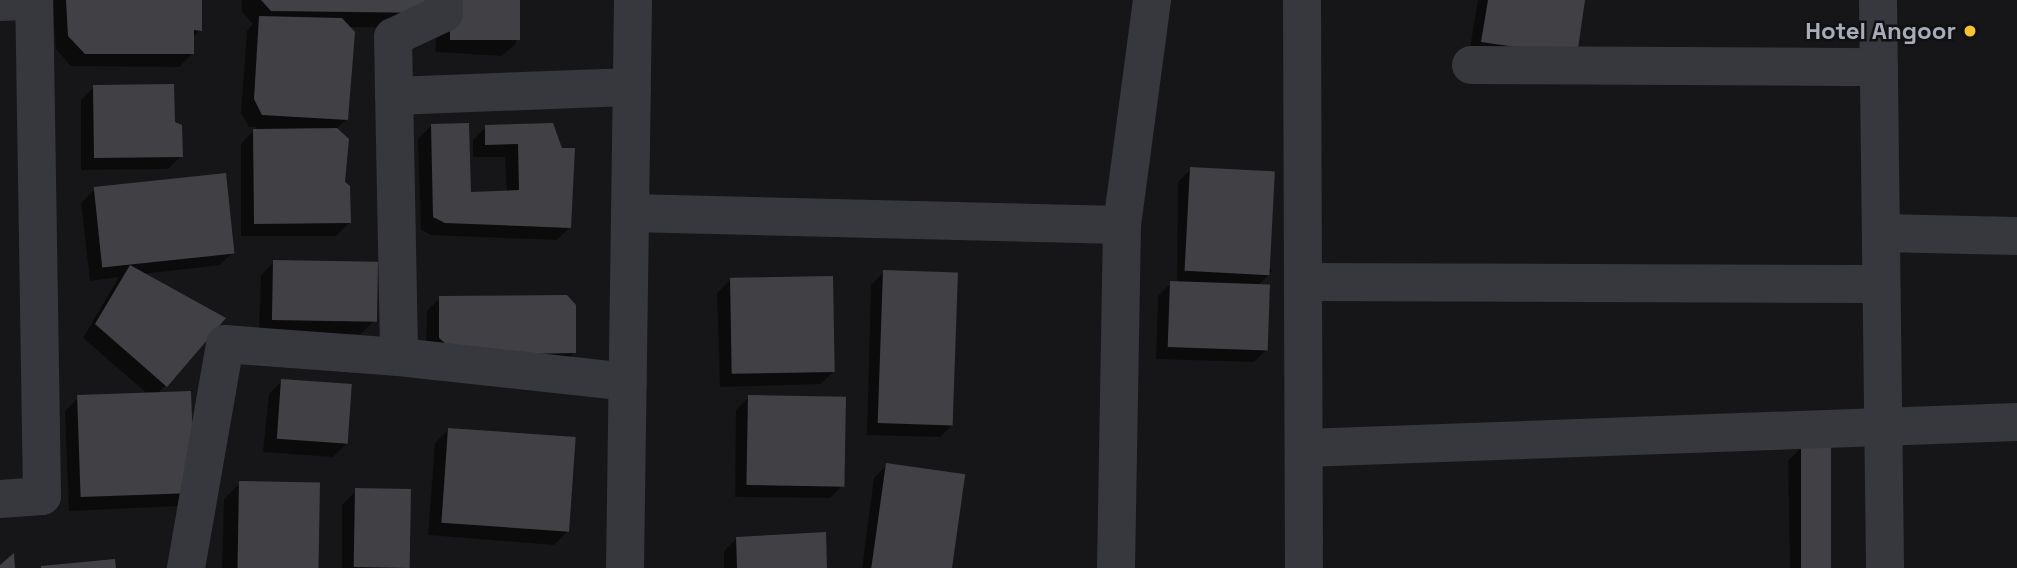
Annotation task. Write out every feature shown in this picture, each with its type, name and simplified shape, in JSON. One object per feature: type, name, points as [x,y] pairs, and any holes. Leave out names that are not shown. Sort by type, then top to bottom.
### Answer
[{"type":"street","points":[[399,357],[393,37],[444,13],[444,0]]},
{"type":"street","points":[[625,568],[633,0]]},
{"type":"street","points":[[1116,568],[1122,225],[1152,0]]},
{"type":"street","points":[[1302,0],[1304,568]]},
{"type":"street","points":[[1878,0],[1885,568]]},
{"type":"street","points":[[0,499],[42,496],[22,1]]},
{"type":"street","points":[[1471,65],[1879,67]]},
{"type":"street","points":[[394,96],[632,87]]},
{"type":"street","points":[[630,213],[1122,225]]},
{"type":"street","points":[[1881,233],[2017,236]]},
{"type":"street","points":[[1303,282],[1881,284]]},
{"type":"street","points":[[186,568],[225,344],[399,357],[628,382]]},
{"type":"street","points":[[1304,448],[2017,422]]},
{"type":"building","points":[[66,0],[202,0],[202,31],[194,30],[194,54],[85,54],[68,36]]},
{"type":"building","points":[[261,0],[433,0],[432,13],[271,11]]},
{"type":"building","points":[[450,0],[520,0],[520,40],[450,40]]},
{"type":"building","points":[[1488,0],[1585,0],[1577,56],[1481,42]]},
{"type":"building","points":[[259,16],[342,18],[355,32],[348,120],[262,115],[254,99]]},
{"type":"building","points":[[174,84],[175,122],[182,125],[183,157],[94,158],[93,85]]},
{"type":"building","points":[[469,123],[471,192],[519,190],[518,144],[485,145],[485,125],[553,123],[562,148],[575,148],[571,228],[445,223],[433,217],[431,124]]},
{"type":"building","points":[[337,128],[349,139],[345,182],[350,186],[351,223],[254,224],[253,129]]},
{"type":"building","points":[[1190,167],[1275,171],[1269,275],[1185,271]]},
{"type":"building","points":[[226,173],[234,254],[102,267],[94,187]]},
{"type":"building","points":[[273,260],[378,262],[377,322],[272,320]]},
{"type":"building","points":[[130,265],[226,318],[167,387],[95,324]]},
{"type":"building","points":[[883,270],[958,273],[953,426],[878,423]]},
{"type":"building","points":[[833,276],[835,372],[732,374],[730,278]]},
{"type":"building","points":[[1170,281],[1270,284],[1268,350],[1168,347]]},
{"type":"building","points":[[567,295],[576,305],[576,353],[459,355],[439,338],[439,296]]},
{"type":"building","points":[[281,379],[352,384],[348,444],[277,439]]},
{"type":"building","points":[[191,391],[195,493],[81,497],[77,395]]},
{"type":"building","points":[[748,395],[846,397],[844,487],[746,485]]},
{"type":"building","points":[[448,428],[576,437],[569,532],[441,523]]},
{"type":"building","points":[[1801,446],[1831,446],[1831,568],[1801,568]]},
{"type":"building","points":[[886,463],[965,474],[952,568],[871,568]]},
{"type":"building","points":[[239,481],[320,482],[318,568],[237,568]]},
{"type":"building","points":[[355,488],[411,489],[410,568],[354,567]]},
{"type":"building","points":[[826,532],[827,568],[737,568],[736,537]]},
{"type":"building","points":[[14,553],[15,568],[0,568],[0,565]]},
{"type":"building","points":[[115,559],[116,568],[41,568],[41,566]]},
{"type":"place","name":"Hotel Angoor","points":[[1970,31]]}]
